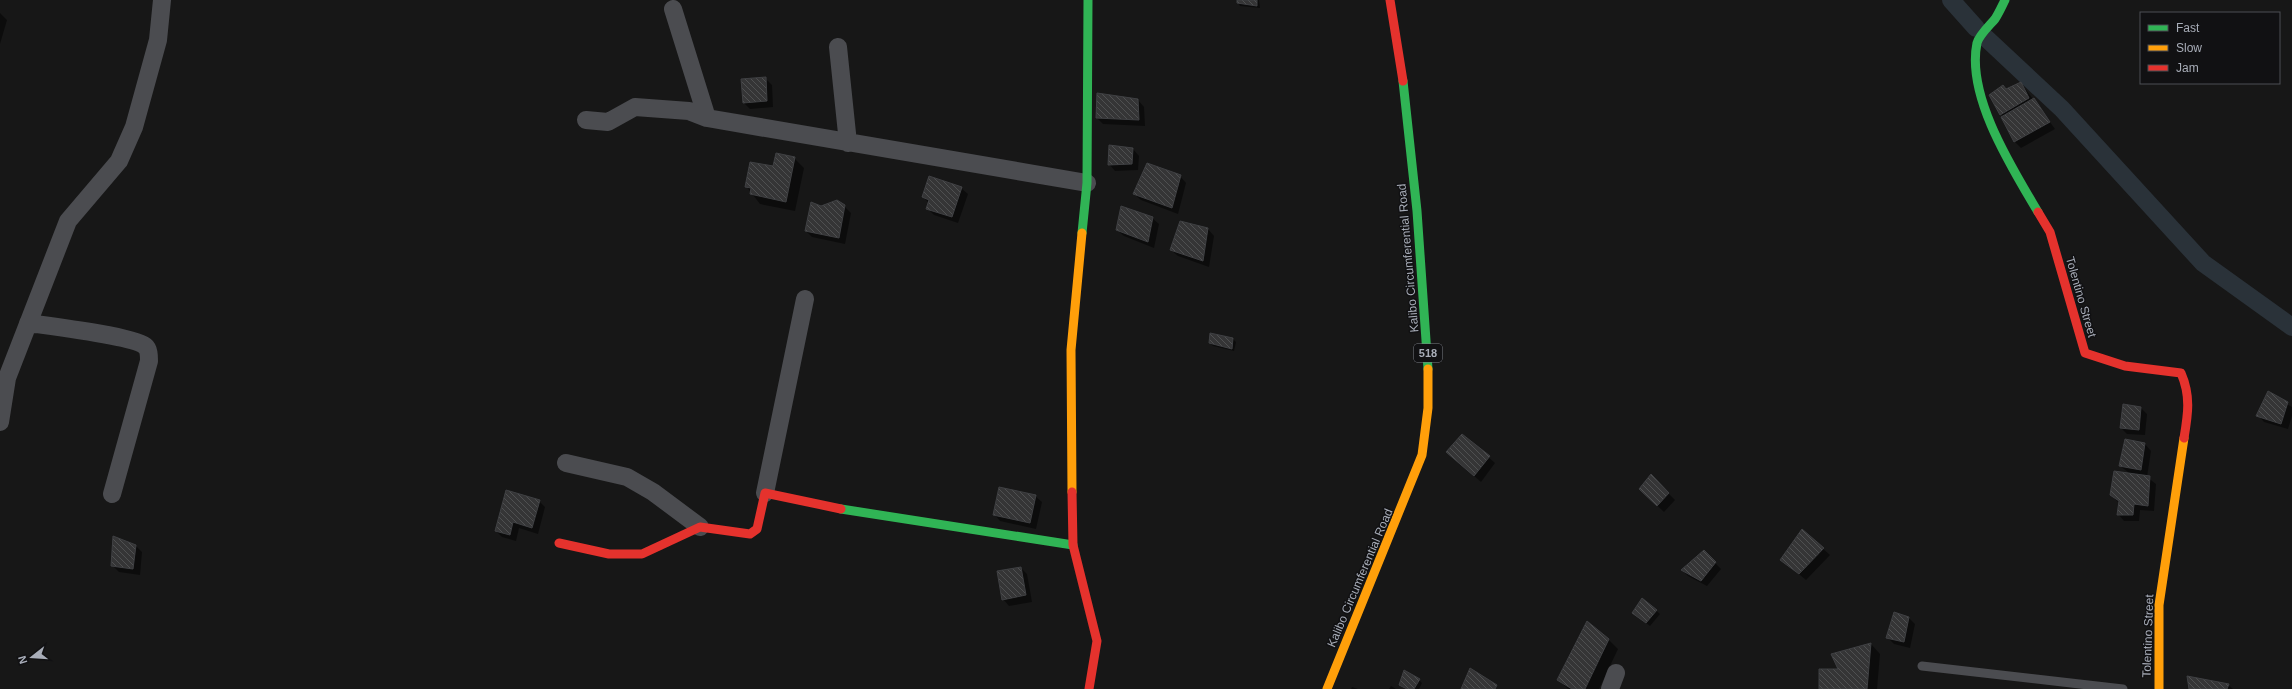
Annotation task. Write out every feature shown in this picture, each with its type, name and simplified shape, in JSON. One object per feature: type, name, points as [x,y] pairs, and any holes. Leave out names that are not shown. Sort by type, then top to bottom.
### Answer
[{"type":"street","points":[[0,422],[4,378],[28,323],[68,221],[119,161],[134,127],[158,40],[162,0]]},
{"type":"street","points":[[1088,0],[1087,183],[1071,350],[1073,545],[1097,641],[1089,689]]},
{"type":"street","name":"Kalibo Circumferential Road","points":[[1326,689],[1422,455],[1428,408],[1428,349],[1417,211],[1401,59],[1390,0]]},
{"type":"street","name":"Tolentino Street","points":[[2004,0],[1996,16],[1977,42],[1977,80],[1989,120],[2006,159],[2050,232],[2084,352],[2125,366],[2181,373],[2187,387],[2189,406],[2159,605],[2159,689]]},
{"type":"street","points":[[673,9],[707,118]]},
{"type":"street","points":[[838,46],[848,143]]},
{"type":"street","points":[[586,120],[608,122],[635,107],[689,111],[707,118],[1087,183]]},
{"type":"street","points":[[566,463],[627,477],[653,492],[700,527],[750,534],[757,529],[805,299]]},
{"type":"street","points":[[28,323],[121,339],[144,346],[148,351],[149,360],[112,494]]},
{"type":"street","points":[[764,493],[856,512],[1073,545]]},
{"type":"street","points":[[559,543],[609,554],[642,554],[700,527]]},
{"type":"lane","points":[[1922,666],[2123,689]]},
{"type":"building","points":[[1237,0],[1257,0],[1257,6],[1237,3]]},
{"type":"building","points":[[766,77],[767,101],[743,103],[741,79]]},
{"type":"building","points":[[2021,82],[2029,98],[2000,115],[1989,95],[2003,85],[2006,89]]},
{"type":"building","points":[[1097,93],[1138,99],[1139,120],[1096,118]]},
{"type":"building","points":[[2034,98],[2050,122],[2014,142],[2001,117]]},
{"type":"building","points":[[1109,145],[1133,148],[1132,164],[1108,165]]},
{"type":"building","points":[[776,153],[795,157],[786,202],[750,194],[751,188],[745,187],[750,162],[773,166]]},
{"type":"building","points":[[1147,163],[1181,175],[1172,208],[1133,194]]},
{"type":"building","points":[[929,176],[962,187],[952,217],[926,209],[929,200],[922,197]]},
{"type":"building","points":[[837,200],[845,205],[839,238],[805,231],[811,202],[821,206]]},
{"type":"building","points":[[1121,206],[1153,217],[1148,242],[1116,230]]},
{"type":"building","points":[[1180,221],[1208,228],[1203,261],[1170,250]]},
{"type":"building","points":[[1210,333],[1233,338],[1232,349],[1209,343]]},
{"type":"building","points":[[2268,391],[2288,402],[2281,424],[2256,416]]},
{"type":"building","points":[[2123,404],[2141,407],[2139,430],[2120,428]]},
{"type":"building","points":[[1462,434],[1490,456],[1474,476],[1446,452]]},
{"type":"building","points":[[2125,439],[2145,443],[2141,470],[2119,466]]},
{"type":"building","points":[[2114,471],[2150,476],[2148,506],[2134,504],[2133,515],[2117,515],[2119,501],[2110,495]]},
{"type":"building","points":[[1651,474],[1669,493],[1657,506],[1639,489]]},
{"type":"building","points":[[999,487],[1036,495],[1030,523],[993,515]]},
{"type":"building","points":[[506,490],[540,500],[532,528],[513,522],[510,535],[495,531]]},
{"type":"building","points":[[1802,529],[1824,548],[1799,574],[1780,560]]},
{"type":"building","points":[[113,536],[136,545],[133,569],[111,566]]},
{"type":"building","points":[[1704,550],[1716,562],[1701,581],[1681,570]]},
{"type":"building","points":[[1021,567],[1026,595],[1002,600],[997,571]]},
{"type":"building","points":[[1642,598],[1657,610],[1646,623],[1632,613]]},
{"type":"building","points":[[1894,612],[1909,617],[1904,642],[1886,638]]},
{"type":"building","points":[[1587,621],[1609,639],[1585,689],[1572,689],[1557,680]]},
{"type":"building","points":[[1871,643],[1867,689],[1819,689],[1819,669],[1838,669],[1831,654]]},
{"type":"building","points":[[1470,668],[1497,685],[1495,689],[1461,689]]},
{"type":"building","points":[[1404,670],[1420,679],[1414,689],[1407,689],[1399,685]]},
{"type":"building","points":[[2187,676],[2229,684],[2227,689],[2189,689]]},
{"type":"waterway","points":[[1951,0],[1976,28]]},
{"type":"waterway","points":[[1986,38],[2062,109],[2203,263],[2292,327]]},
{"type":"traffic: fast","points":[[1082,233],[1087,183],[1088,0]]},
{"type":"traffic: fast","points":[[2005,0],[1995,19],[1982,33],[1977,43],[1975,64],[1978,86],[1985,108],[2004,153],[2038,212]]},
{"type":"traffic: fast","points":[[1403,81],[1417,211],[1428,369]]},
{"type":"traffic: fast","points":[[841,509],[1073,545]]},
{"type":"traffic: slow","points":[[1072,492],[1071,350],[1082,233]]},
{"type":"traffic: slow","points":[[1327,689],[1422,455],[1428,408],[1428,369]]},
{"type":"traffic: slow","points":[[2159,689],[2159,605],[2184,438]]},
{"type":"traffic: jam","points":[[1390,0],[1403,81]]},
{"type":"traffic: jam","points":[[2038,212],[2050,232],[2085,353],[2125,366],[2181,373],[2186,389],[2188,405],[2184,438]]},
{"type":"traffic: jam","points":[[1072,492],[1073,545],[1097,641],[1089,689]]},
{"type":"traffic: jam","points":[[559,543],[609,554],[642,554],[700,527],[750,534],[757,529],[765,493],[841,509]]}]
